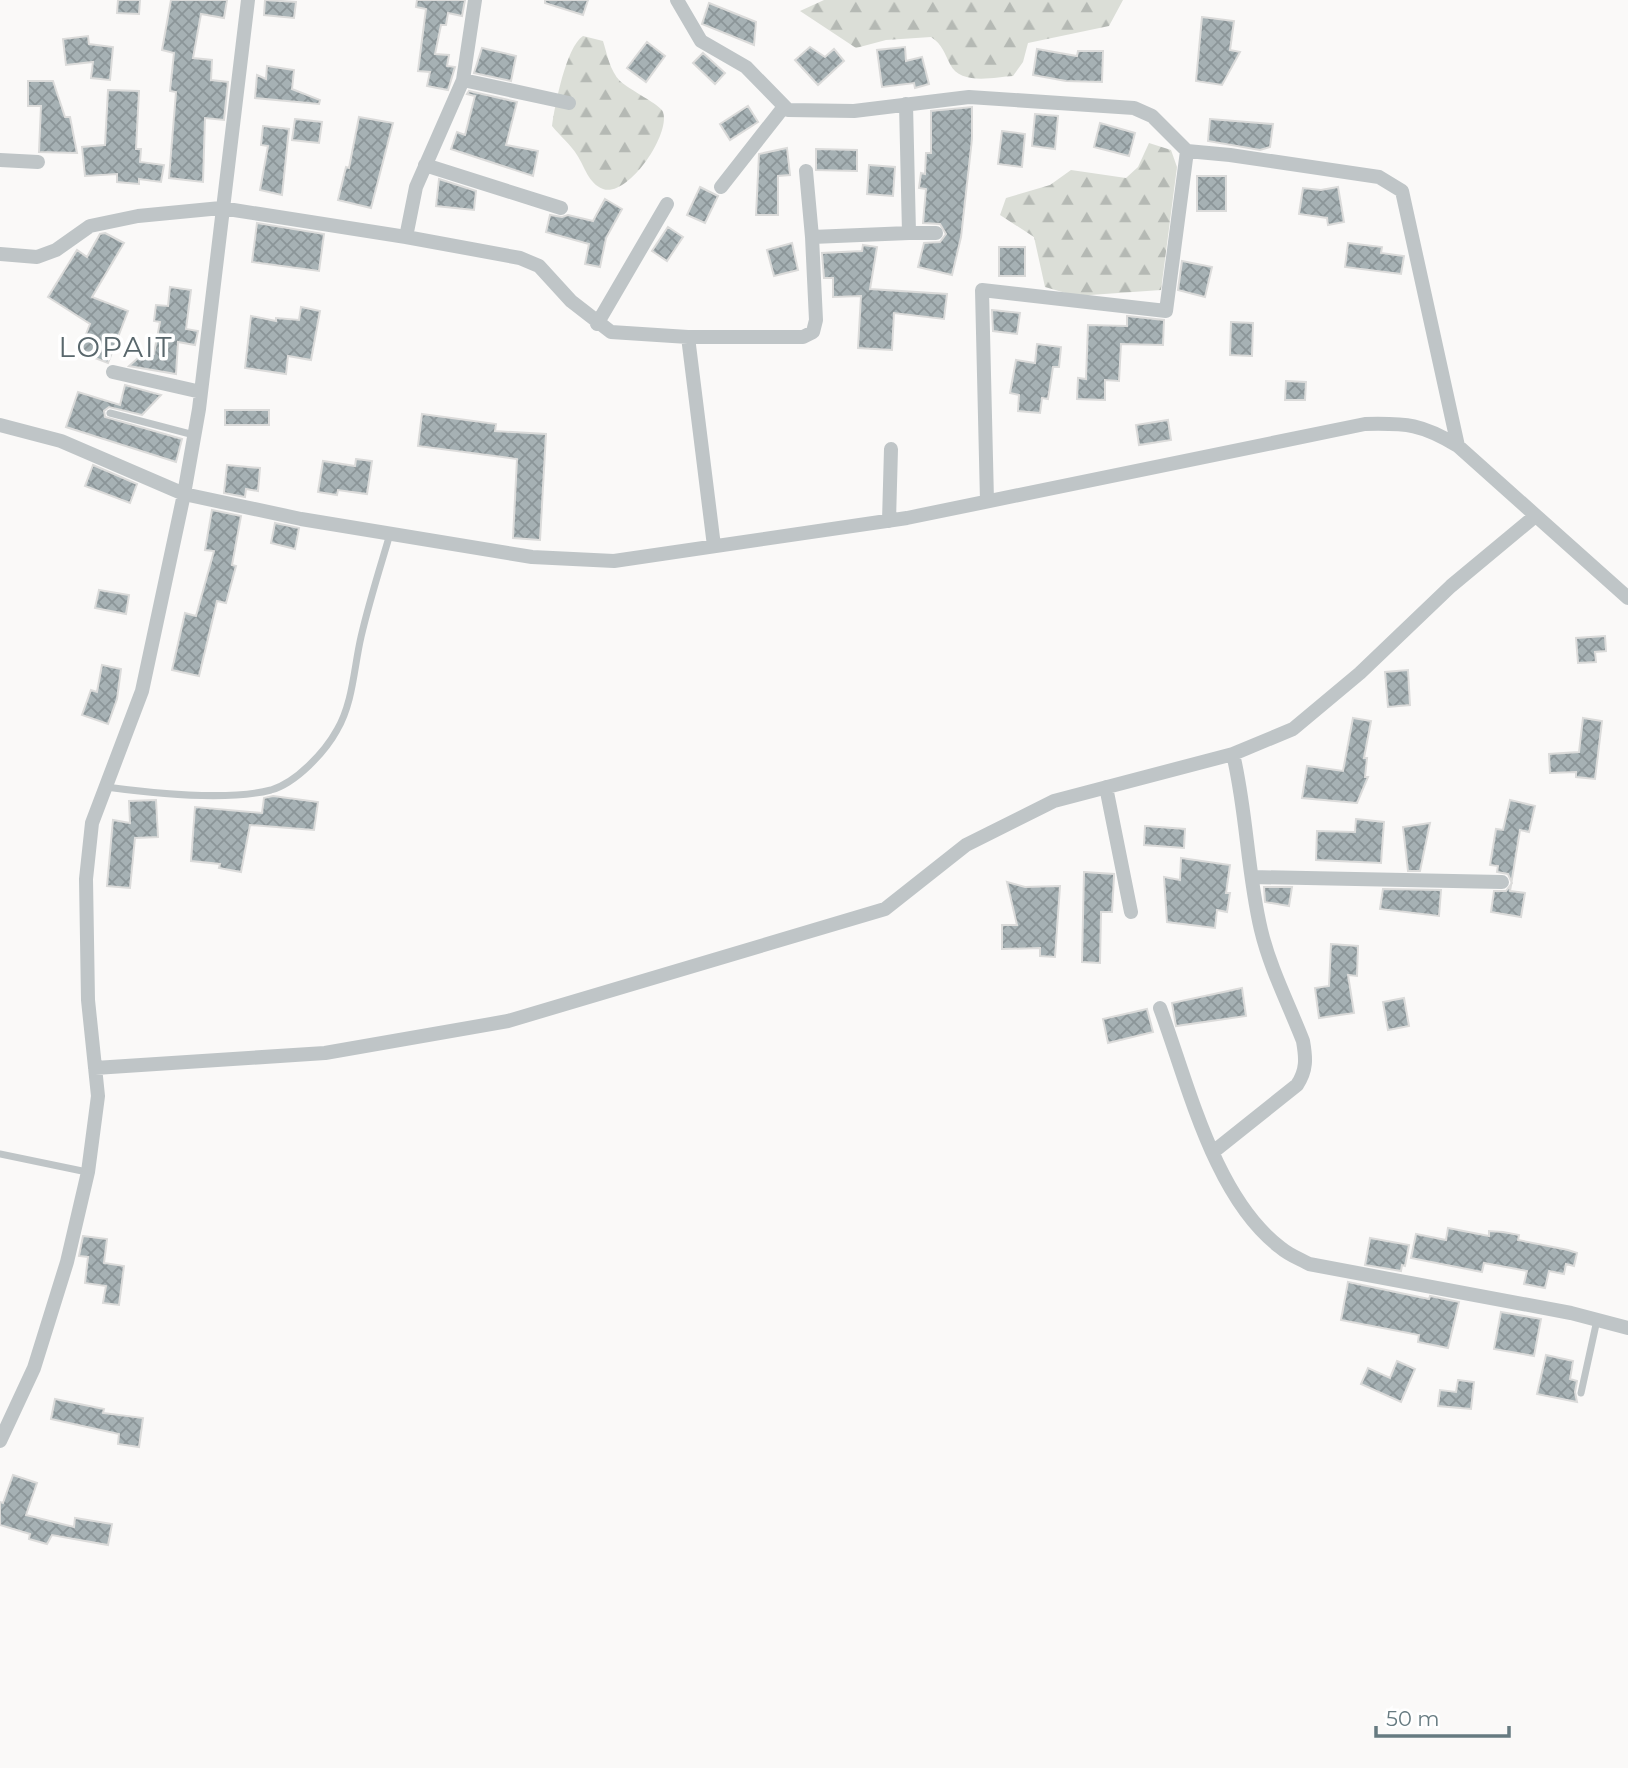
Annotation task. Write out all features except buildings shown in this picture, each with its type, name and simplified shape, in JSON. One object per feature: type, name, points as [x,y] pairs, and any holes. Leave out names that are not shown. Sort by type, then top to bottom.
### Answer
[{"type":"street","points":[[0,1441],[34,1368],[67,1262],[88,1172],[98,1096],[88,1000],[86,880],[92,823],[142,691],[184,494],[201,392],[248,0]]},
{"type":"street","points":[[406,237],[411,207],[425,165],[463,80],[475,0]]},
{"type":"street","points":[[681,2],[701,41],[746,67],[783,108],[854,111],[969,97],[1134,108],[1152,116],[1187,152],[1230,155],[1379,177],[1402,191],[1458,446]]},
{"type":"street","points":[[463,80],[569,103]]},
{"type":"street","points":[[906,104],[909,233]]},
{"type":"street","points":[[721,187],[783,108]]},
{"type":"street","points":[[988,501],[982,290],[1166,311],[1187,152]]},
{"type":"street","points":[[0,160],[38,162]]},
{"type":"street","points":[[425,165],[561,208]]},
{"type":"street","points":[[0,254],[37,257],[56,250],[90,226],[138,216],[221,208],[520,258],[539,267],[597,324],[611,332],[688,337],[803,337],[813,332],[816,320],[806,171]]},
{"type":"street","points":[[597,324],[667,204]]},
{"type":"street","points":[[812,237],[936,233]]},
{"type":"street","points":[[688,337],[714,546]]},
{"type":"street","points":[[113,372],[201,392]]},
{"type":"street","points":[[0,425],[61,442],[184,494],[390,533],[572,561],[614,561],[889,521],[1365,424],[1429,428],[1458,446],[1534,517],[1628,598]]},
{"type":"street","points":[[889,521],[891,449]]},
{"type":"street","points":[[95,1068],[325,1054],[508,1021],[885,909],[966,845],[1054,801],[1233,754],[1293,729],[1360,673],[1451,586],[1534,517]]},
{"type":"street","points":[[1213,1152],[1297,1085],[1305,1074],[1303,1041],[1262,933],[1252,877],[1244,800],[1233,754]]},
{"type":"street","points":[[1106,787],[1131,912]]},
{"type":"street","points":[[1252,877],[1502,882]]},
{"type":"street","points":[[1160,1007],[1213,1152],[1229,1185],[1259,1228],[1282,1249],[1309,1264],[1597,1319],[1628,1328]]},
{"type":"lane","points":[[110,413],[195,435]]},
{"type":"lane","points":[[106,787],[162,794],[223,793],[270,790],[288,782],[317,756],[338,729],[349,698],[361,636],[390,533]]},
{"type":"lane","points":[[0,1154],[88,1172]]},
{"type":"lane","points":[[1581,1392],[1597,1319]]},
{"type":"green space","points":[[824,0],[1123,0],[1109,26],[1028,43],[1023,62],[1013,76],[978,79],[955,71],[941,46],[931,37],[886,40],[856,48],[800,11]]},
{"type":"green space","points":[[583,36],[603,41],[617,77],[663,112],[661,135],[645,162],[624,184],[613,189],[603,189],[594,183],[575,151],[552,126],[571,52]]},
{"type":"green space","points":[[1149,143],[1171,150],[1177,167],[1161,290],[1076,296],[1045,287],[1034,237],[1000,215],[1006,198],[1050,185],[1071,170],[1126,178],[1138,167]]},
{"type":"district","name":"LOPAIT","points":[[116,347]]}]
